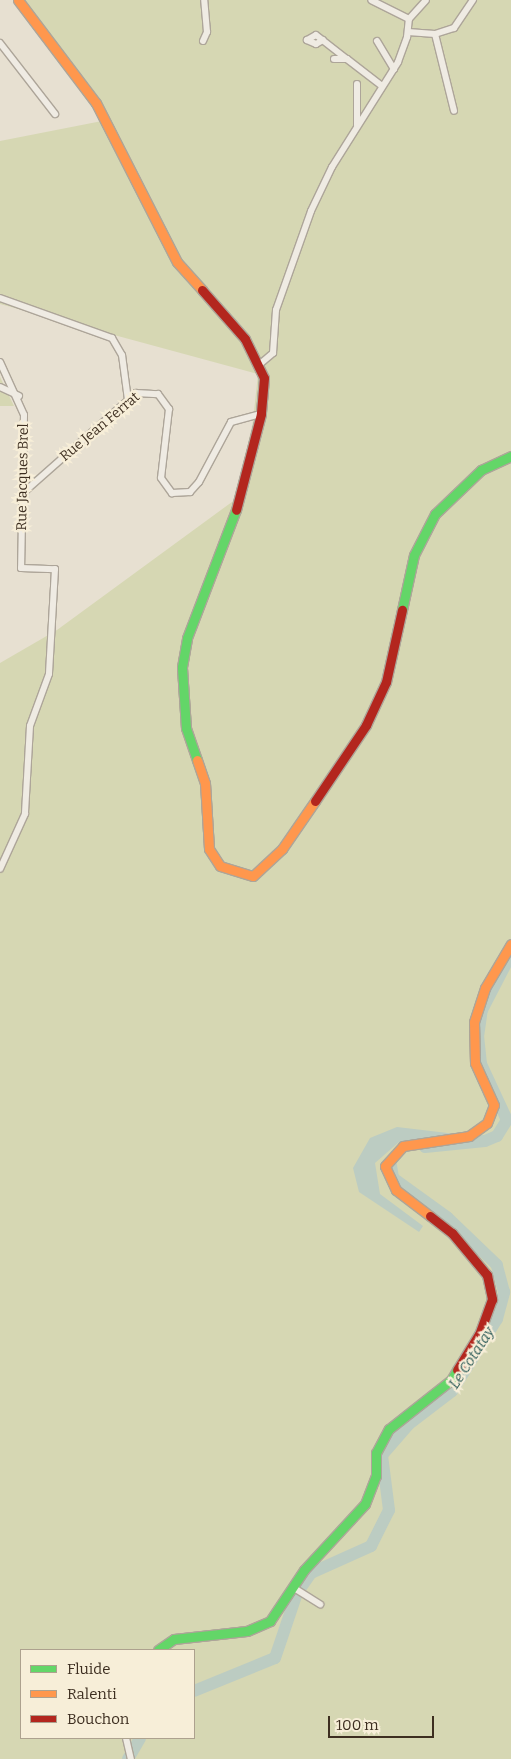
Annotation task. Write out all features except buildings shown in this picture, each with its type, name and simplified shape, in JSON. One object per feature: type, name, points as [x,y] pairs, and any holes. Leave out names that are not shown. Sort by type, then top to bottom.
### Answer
[{"type":"street","points":[[18,0],[96,103],[177,262],[245,339],[260,364],[264,378],[261,414],[240,503],[187,638],[182,667],[186,728],[208,797],[209,849],[220,866],[241,876],[253,876],[269,865],[366,725],[386,682],[414,555],[436,514],[481,470],[511,456]]},
{"type":"street","points":[[203,41],[207,32],[204,0]]},
{"type":"street","points":[[371,0],[388,3],[409,19]]},
{"type":"street","points":[[260,364],[273,353],[276,310],[311,211],[357,126],[394,68],[408,32],[409,19],[426,0]]},
{"type":"street","points":[[408,32],[435,34],[454,28],[473,0]]},
{"type":"street","points":[[435,34],[454,111]]},
{"type":"street","points":[[322,40],[382,86]]},
{"type":"street","points":[[376,41],[394,68]]},
{"type":"street","points":[[1,47],[55,114]]},
{"type":"street","points":[[334,59],[347,59]]},
{"type":"street","points":[[357,84],[357,126]]},
{"type":"street","points":[[0,298],[112,338],[122,355],[128,400]]},
{"type":"street","name":"Rue Jacques Brel","points":[[0,362],[19,396],[24,415],[21,568],[55,569],[49,674],[30,726],[25,814],[0,868]]},
{"type":"street","points":[[0,387],[19,396]]},
{"type":"street","name":"Rue Jean Ferrat","points":[[23,493],[128,400],[146,390],[165,401],[168,420],[160,478],[164,487],[182,494],[199,482],[231,422],[261,414]]},
{"type":"street","points":[[159,1649],[174,1639],[259,1627],[280,1609],[365,1504],[376,1476],[376,1454],[389,1429],[452,1380],[488,1316],[491,1286],[480,1263],[442,1224],[396,1190],[385,1166],[403,1146],[469,1136],[488,1123],[494,1105],[475,1063],[474,1022],[485,988],[511,944]]},
{"type":"street","points":[[296,1589],[320,1604]]},
{"type":"street","points":[[126,1739],[129,1756]]},
{"type":"green space","points":[[14,0],[511,0],[511,1759],[0,1759],[0,663],[57,630],[236,499],[253,421],[258,374],[0,304],[0,141],[102,121]]},
{"type":"green space","points":[[0,377],[14,406],[0,406]]},
{"type":"shaded area","points":[[397,1127],[456,1134],[399,1142],[375,1163],[380,1194],[423,1226],[419,1232],[359,1192],[353,1168],[370,1138]]},
{"type":"waterway","name":"Le Cotatay","points":[[425,1147],[485,1141],[497,1136],[507,1120],[481,1064],[478,1037],[482,1010],[511,954]]},
{"type":"waterway","name":"Le Cotatay","points":[[195,1691],[275,1658],[297,1593],[311,1573],[371,1546],[389,1510],[382,1455],[409,1424],[452,1391],[497,1319],[504,1292],[497,1265],[447,1217],[393,1178],[391,1165]]},
{"type":"waterway","name":"Le Cotatay","points":[[128,1759],[139,1739]]},
{"type":"traffic: fast","points":[[402,610],[414,555],[435,514],[481,470],[511,456]]},
{"type":"traffic: fast","points":[[197,760],[186,728],[182,667],[187,638],[236,510]]},
{"type":"traffic: fast","points":[[159,1649],[174,1639],[247,1631],[270,1621],[304,1570],[365,1504],[376,1476],[376,1453],[389,1429],[451,1380],[457,1370]]},
{"type":"traffic: slow","points":[[18,0],[96,103],[177,262],[202,290]]},
{"type":"traffic: slow","points":[[197,760],[205,783],[209,849],[220,866],[253,876],[282,849],[315,801]]},
{"type":"traffic: slow","points":[[430,1216],[396,1190],[385,1166],[403,1146],[469,1136],[487,1123],[494,1105],[475,1063],[474,1022],[485,988],[511,944]]},
{"type":"traffic: jam","points":[[202,290],[245,339],[264,378],[261,414],[236,510]]},
{"type":"traffic: jam","points":[[315,801],[366,725],[386,682],[402,610]]},
{"type":"traffic: jam","points":[[430,1216],[452,1233],[487,1275],[492,1299],[479,1334],[457,1370]]}]
